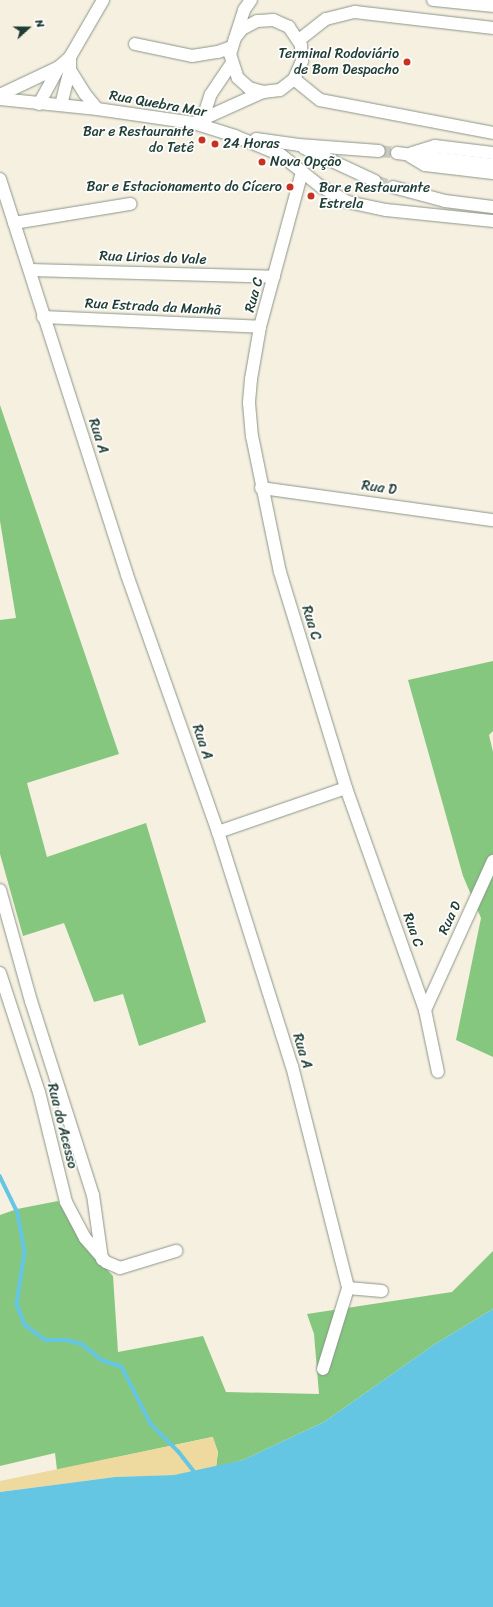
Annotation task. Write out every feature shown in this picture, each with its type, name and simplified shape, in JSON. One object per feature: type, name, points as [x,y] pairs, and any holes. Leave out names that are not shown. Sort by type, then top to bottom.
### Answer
[{"type":"street","points":[[39,104],[65,68],[103,0]]},
{"type":"street","points":[[199,121],[209,99],[231,64],[233,43],[241,18],[251,0]]},
{"type":"street","points":[[433,0],[471,2],[493,6]]},
{"type":"street","points":[[299,40],[326,19],[355,12],[493,28]]},
{"type":"street","points":[[135,44],[192,56],[218,52],[233,43],[247,26],[257,21],[268,20],[279,22],[289,27],[299,40],[302,61],[294,80],[280,90],[264,92],[199,121]]},
{"type":"street","points":[[231,64],[243,83],[264,92]]},
{"type":"street","points":[[0,95],[65,68]]},
{"type":"street","points":[[61,105],[65,68]]},
{"type":"street","points":[[65,68],[84,94],[98,108]]},
{"type":"street","points":[[294,80],[320,100],[493,133]]},
{"type":"street","name":"Rua Quebra Mar","points":[[0,100],[98,108],[166,118],[199,121],[280,155],[335,196],[359,205],[493,221]]},
{"type":"street","points":[[235,136],[299,145],[379,151]]},
{"type":"street","points":[[299,145],[375,181]]},
{"type":"street","points":[[402,154],[435,146],[493,153]]},
{"type":"street","points":[[402,154],[493,164]]},
{"type":"street","points":[[402,154],[425,165],[493,173]]},
{"type":"street","name":"Rua C","points":[[302,172],[260,327],[251,379],[249,403],[261,488],[280,572],[346,788],[425,1010],[438,1072]]},
{"type":"street","name":"Rua A","points":[[0,180],[127,575],[218,832],[292,1066],[348,1288]]},
{"type":"street","points":[[393,187],[445,201],[493,207]]},
{"type":"street","points":[[14,222],[130,204]]},
{"type":"street","name":"Rua Lirios do Vale","points":[[30,270],[274,277]]},
{"type":"street","name":"Rua Estrada da Manhã","points":[[43,317],[260,327]]},
{"type":"street","name":"Rua D","points":[[261,488],[493,520]]},
{"type":"street","points":[[218,832],[346,788]]},
{"type":"street","name":"Rua D","points":[[425,1010],[493,862]]},
{"type":"street","points":[[0,890],[36,1015],[93,1195],[102,1259]]},
{"type":"street","name":"Rua do Acesso","points":[[0,973],[39,1092],[66,1202],[85,1238],[102,1259],[120,1268],[176,1251]]},
{"type":"street","points":[[16,1021],[36,1015]]},
{"type":"street","points":[[323,1369],[348,1288],[382,1291]]},
{"type":"green space","points":[[0,405],[119,754],[27,783],[47,857],[146,823],[206,1022],[139,1046],[123,994],[94,1002],[64,923],[23,936],[0,854],[0,620],[16,618],[0,521]]},
{"type":"green space","points":[[493,661],[493,731],[489,735],[493,752],[493,1057],[456,1040],[481,918],[463,876],[408,680]]},
{"type":"green space","points":[[58,1201],[82,1243],[113,1276],[118,1352],[203,1336],[226,1392],[319,1394],[314,1334],[307,1314],[452,1292],[493,1251],[493,1309],[435,1344],[324,1422],[243,1460],[216,1467],[218,1452],[212,1437],[57,1470],[55,1453],[0,1466],[0,1215],[17,1209]]},
{"type":"sand","points":[[213,1437],[218,1452],[216,1467],[174,1475],[115,1477],[0,1492],[0,1481]]},
{"type":"water","points":[[493,1309],[493,1607],[0,1607],[0,1492],[115,1477],[174,1475],[243,1460],[324,1422],[435,1344]]},
{"type":"waterway","points":[[0,1176],[18,1213],[25,1252],[17,1304],[25,1325],[46,1340],[66,1340],[82,1344],[102,1360],[122,1367],[151,1424],[179,1452],[194,1471]]},
{"type":"tunnel","points":[[379,151],[397,153]]},
{"type":"tunnel","points":[[375,181],[393,187]]},
{"type":"place","name":"Terminal Rodoviário de Bom Despacho","points":[[407,62]]},
{"type":"place","name":"Bar e Restaurante do Tetê","points":[[202,140]]},
{"type":"place","name":"24 Horas","points":[[215,144]]},
{"type":"place","name":"Nova Opção","points":[[262,162]]},
{"type":"place","name":"Bar e Estacionamento do Cícero","points":[[290,187]]},
{"type":"place","name":"Bar e Restaurante Estrela","points":[[311,196]]}]
